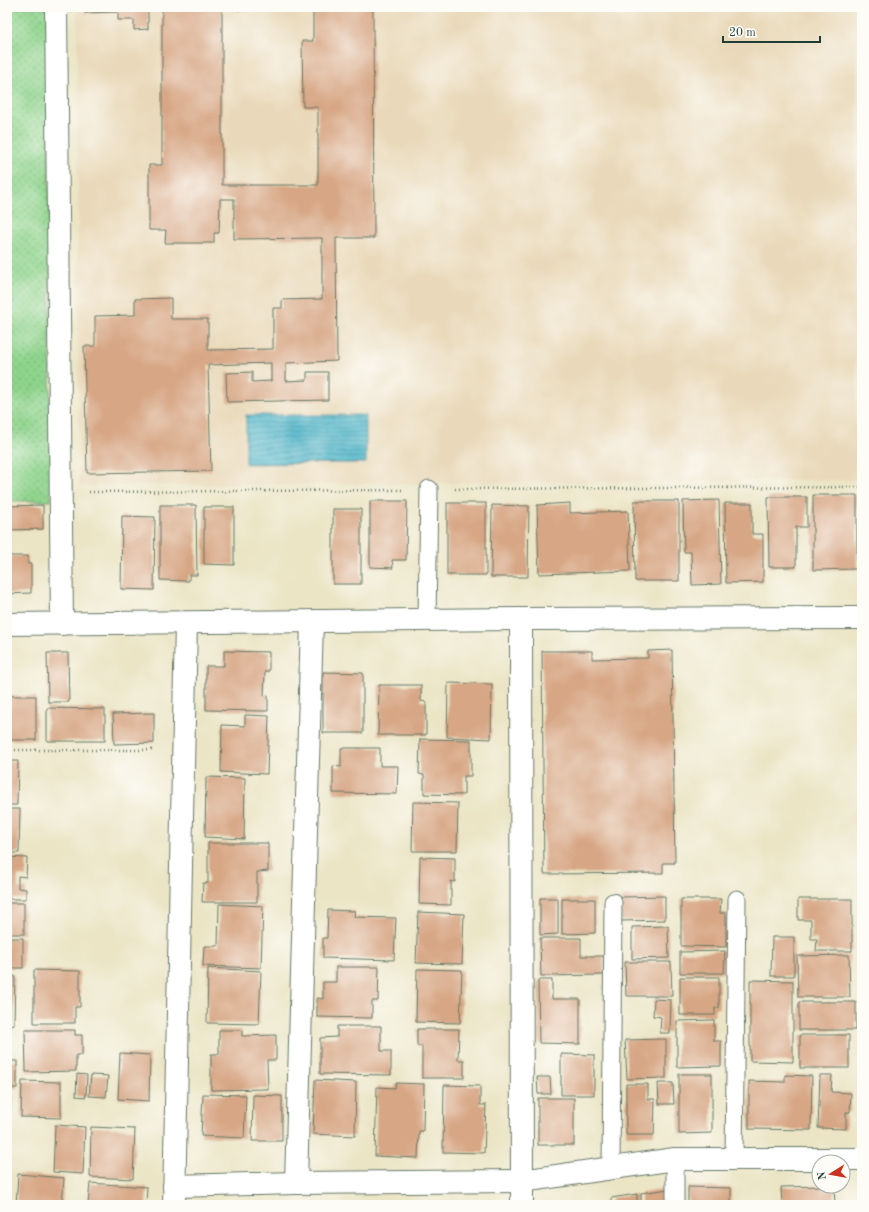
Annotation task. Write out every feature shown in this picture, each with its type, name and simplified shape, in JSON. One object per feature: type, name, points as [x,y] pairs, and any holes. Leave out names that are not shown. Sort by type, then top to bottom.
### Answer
[{"type":"street","points":[[56,7],[62,624]]},
{"type":"street","points":[[7,624],[521,619],[862,618]]},
{"type":"street","points":[[521,619],[522,1205]]},
{"type":"street","points":[[296,1183],[312,622]]},
{"type":"street","points":[[186,623],[174,1196],[296,1183],[522,1181],[675,1160],[862,1158]]},
{"type":"lane","points":[[427,620],[428,489]]},
{"type":"lane","points":[[734,1159],[737,899]]},
{"type":"lane","points":[[611,1168],[613,902]]},
{"type":"lane","points":[[675,1160],[675,1205]]},
{"type":"path","points":[[61,492],[862,487]]},
{"type":"path","points":[[7,750],[183,750]]},
{"type":"shaded area","points":[[77,7],[857,7],[856,480],[79,486]]},
{"type":"green space","points":[[7,7],[48,7],[51,501],[7,501]]},
{"type":"water","points":[[246,415],[366,415],[366,463],[246,464]]},
{"type":"building","points":[[85,7],[148,7],[148,29],[134,30],[134,20],[118,20],[118,12],[85,13]]},
{"type":"building","points":[[162,7],[222,7],[222,185],[318,185],[318,107],[303,107],[302,41],[313,41],[313,10],[237,10],[237,7],[373,7],[374,238],[336,238],[337,361],[286,363],[286,381],[307,380],[307,372],[328,372],[328,400],[227,402],[226,373],[252,372],[252,382],[271,381],[271,363],[208,365],[211,471],[87,473],[84,346],[95,346],[95,316],[135,315],[135,299],[171,298],[171,319],[208,319],[208,350],[273,349],[273,308],[282,308],[282,300],[322,299],[322,238],[234,239],[234,199],[220,199],[219,233],[214,233],[214,243],[165,243],[166,230],[149,230],[149,165],[162,165]]},
{"type":"building","points":[[813,495],[857,495],[857,569],[813,570]]},
{"type":"building","points":[[768,497],[807,497],[807,527],[796,527],[796,567],[769,567]]},
{"type":"building","points":[[719,500],[721,584],[692,585],[691,552],[684,552],[683,501]]},
{"type":"building","points":[[370,501],[407,501],[406,560],[392,560],[393,568],[370,567]]},
{"type":"building","points":[[634,501],[679,501],[679,581],[635,581]]},
{"type":"building","points":[[447,503],[486,503],[486,575],[447,575]]},
{"type":"building","points":[[570,503],[570,513],[628,511],[630,571],[539,574],[537,505]]},
{"type":"building","points":[[725,503],[752,503],[752,534],[763,534],[763,582],[726,583]]},
{"type":"building","points":[[43,505],[43,529],[10,530],[10,556],[28,556],[28,564],[31,564],[31,593],[7,594],[7,506]]},
{"type":"building","points":[[160,505],[196,505],[197,575],[189,575],[189,581],[160,580]]},
{"type":"building","points":[[492,505],[529,506],[528,577],[491,577]]},
{"type":"building","points":[[204,507],[234,507],[234,565],[204,564]]},
{"type":"building","points":[[333,509],[361,509],[361,584],[333,584]]},
{"type":"building","points":[[122,516],[155,517],[154,590],[121,589]]},
{"type":"building","points":[[672,650],[675,863],[663,863],[663,873],[544,874],[542,651],[592,651],[592,659],[648,658],[648,651]]},
{"type":"building","points":[[224,651],[269,652],[269,671],[265,671],[264,696],[268,695],[268,711],[206,710],[206,666],[224,666]]},
{"type":"building","points":[[47,653],[68,653],[69,702],[48,702]]},
{"type":"building","points":[[323,672],[363,673],[363,733],[323,733]]},
{"type":"building","points":[[448,683],[492,684],[491,739],[447,737]]},
{"type":"building","points":[[379,685],[421,685],[421,701],[426,702],[426,735],[378,735]]},
{"type":"building","points":[[7,696],[36,696],[36,740],[7,740]]},
{"type":"building","points":[[47,708],[105,709],[105,741],[47,741]]},
{"type":"building","points":[[154,713],[154,743],[114,744],[113,714]]},
{"type":"building","points":[[245,715],[269,716],[267,774],[221,772],[222,725],[245,726]]},
{"type":"building","points":[[420,739],[471,740],[471,776],[464,776],[464,795],[424,794],[424,775],[419,774]]},
{"type":"building","points":[[341,748],[380,748],[380,766],[398,766],[397,794],[333,793],[333,766],[341,767]]},
{"type":"building","points":[[7,761],[18,761],[17,805],[7,805]]},
{"type":"building","points":[[206,777],[245,778],[244,839],[205,837]]},
{"type":"building","points":[[413,802],[458,803],[457,851],[412,851]]},
{"type":"building","points":[[7,809],[20,809],[19,853],[7,853]]},
{"type":"building","points":[[208,843],[268,843],[268,871],[257,872],[257,902],[202,902],[203,883],[208,883]]},
{"type":"building","points":[[7,857],[27,858],[26,877],[18,876],[18,888],[26,889],[26,899],[7,899]]},
{"type":"building","points":[[420,857],[455,858],[455,882],[451,881],[451,905],[419,904]]},
{"type":"building","points":[[665,896],[665,920],[621,921],[621,897]]},
{"type":"building","points":[[540,898],[558,898],[558,934],[540,935]]},
{"type":"building","points":[[562,899],[595,899],[595,933],[562,934]]},
{"type":"building","points":[[681,899],[721,899],[720,913],[726,913],[726,947],[681,946]]},
{"type":"building","points":[[798,899],[852,899],[852,951],[816,951],[817,939],[811,939],[811,920],[798,920]]},
{"type":"building","points":[[7,903],[24,903],[24,934],[7,934]]},
{"type":"building","points":[[219,904],[263,906],[261,968],[203,966],[204,946],[218,946]]},
{"type":"building","points":[[328,910],[355,911],[354,917],[396,918],[394,960],[323,958],[323,938],[327,938]]},
{"type":"building","points":[[418,912],[464,914],[462,964],[416,963]]},
{"type":"building","points":[[668,926],[669,958],[632,959],[632,927]]},
{"type":"building","points":[[772,937],[794,937],[794,976],[771,976]]},
{"type":"building","points":[[7,938],[23,938],[23,968],[7,968]]},
{"type":"building","points":[[540,938],[581,938],[581,956],[604,956],[604,975],[541,976]]},
{"type":"building","points":[[725,951],[724,973],[680,973],[680,952]]},
{"type":"building","points":[[849,955],[850,997],[798,997],[797,956]]},
{"type":"building","points":[[625,962],[671,962],[672,996],[626,996]]},
{"type":"building","points":[[336,967],[379,967],[378,1001],[372,1001],[372,1018],[317,1017],[317,998],[323,999],[323,982],[336,982]]},
{"type":"building","points":[[208,968],[261,971],[259,1024],[207,1023]]},
{"type":"building","points":[[417,969],[462,970],[460,1023],[416,1022]]},
{"type":"building","points":[[34,970],[80,971],[80,1007],[75,1007],[75,1023],[34,1023]]},
{"type":"building","points":[[7,976],[15,976],[14,1025],[7,1024]]},
{"type":"building","points":[[680,977],[719,977],[719,1008],[715,1008],[715,1015],[680,1015]]},
{"type":"building","points":[[538,980],[552,980],[552,999],[580,999],[580,1044],[539,1043]]},
{"type":"building","points":[[750,980],[793,981],[793,1062],[750,1061]]},
{"type":"building","points":[[654,999],[671,1000],[670,1033],[660,1033],[661,1017],[653,1016]]},
{"type":"building","points":[[799,1002],[856,1002],[856,1030],[799,1030]]},
{"type":"building","points":[[714,1020],[714,1041],[721,1041],[721,1066],[677,1067],[677,1021]]},
{"type":"building","points":[[337,1026],[381,1026],[381,1051],[391,1051],[391,1075],[320,1074],[320,1038],[337,1037]]},
{"type":"building","points":[[417,1029],[459,1029],[458,1060],[464,1060],[464,1078],[422,1078],[422,1046],[417,1046]]},
{"type":"building","points":[[25,1030],[75,1030],[75,1035],[82,1035],[82,1055],[76,1055],[76,1071],[26,1072]]},
{"type":"building","points":[[219,1030],[242,1030],[242,1036],[276,1035],[276,1060],[267,1060],[268,1089],[211,1090],[211,1054],[219,1054]]},
{"type":"building","points":[[800,1035],[849,1035],[849,1068],[800,1068]]},
{"type":"building","points":[[666,1039],[666,1078],[627,1079],[625,1040]]},
{"type":"building","points":[[120,1053],[150,1055],[149,1101],[118,1099]]},
{"type":"building","points":[[561,1054],[594,1055],[594,1095],[561,1095]]},
{"type":"building","points":[[7,1061],[17,1061],[17,1088],[7,1088]]},
{"type":"building","points":[[77,1074],[87,1075],[86,1097],[76,1096]]},
{"type":"building","points":[[679,1074],[712,1074],[712,1133],[679,1134]]},
{"type":"building","points":[[91,1075],[108,1076],[106,1097],[89,1096]]},
{"type":"building","points":[[785,1075],[812,1076],[811,1130],[749,1129],[749,1081],[785,1082]]},
{"type":"building","points":[[820,1075],[832,1075],[831,1092],[851,1093],[850,1112],[846,1112],[846,1129],[818,1128]]},
{"type":"building","points":[[537,1077],[550,1077],[551,1094],[538,1094]]},
{"type":"building","points":[[315,1080],[356,1082],[355,1136],[313,1134]]},
{"type":"building","points":[[22,1081],[61,1082],[61,1118],[21,1117]]},
{"type":"building","points":[[396,1083],[424,1084],[423,1131],[419,1131],[418,1158],[375,1156],[377,1087],[395,1088]]},
{"type":"building","points":[[658,1083],[673,1083],[674,1104],[659,1104]]},
{"type":"building","points":[[626,1084],[648,1084],[648,1099],[655,1099],[654,1135],[626,1135]]},
{"type":"building","points":[[444,1085],[480,1086],[480,1105],[486,1105],[484,1153],[443,1152]]},
{"type":"building","points":[[203,1094],[246,1095],[244,1138],[201,1136]]},
{"type":"building","points":[[7,1095],[11,1095],[10,1125],[7,1125]]},
{"type":"building","points":[[253,1095],[282,1096],[282,1141],[252,1141]]},
{"type":"building","points":[[538,1098],[574,1098],[574,1145],[538,1145]]},
{"type":"building","points":[[55,1125],[85,1127],[83,1174],[53,1172]]},
{"type":"building","points":[[91,1127],[135,1129],[133,1179],[90,1177]]},
{"type":"building","points":[[18,1174],[64,1178],[62,1205],[16,1205]]},
{"type":"building","points":[[90,1183],[147,1187],[146,1205],[88,1205]]},
{"type":"building","points":[[811,1186],[811,1194],[834,1194],[835,1205],[782,1205],[781,1187]]},
{"type":"building","points":[[688,1187],[731,1188],[731,1205],[688,1205]]},
{"type":"building","points":[[669,1189],[668,1205],[641,1205],[641,1193]]},
{"type":"building","points":[[637,1194],[637,1205],[611,1205],[611,1198]]}]
